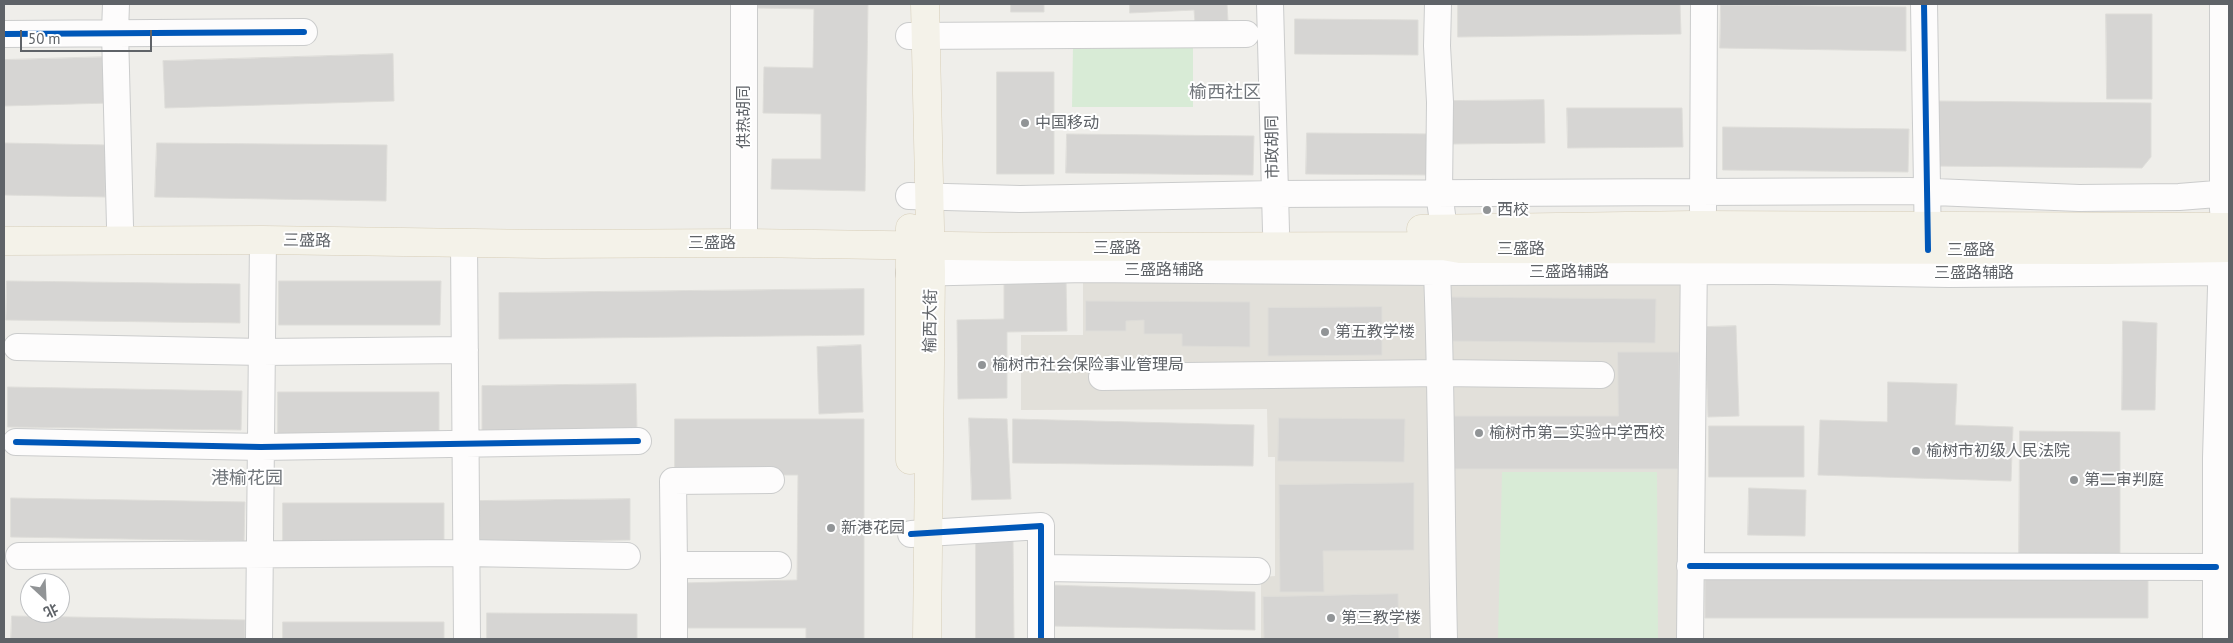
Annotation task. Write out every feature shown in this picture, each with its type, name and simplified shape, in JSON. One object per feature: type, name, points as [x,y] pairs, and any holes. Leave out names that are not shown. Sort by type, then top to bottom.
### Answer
[{"type":"main road","name":"榆西大街","points":[[909,4],[917,36],[920,238],[919,534],[911,639]]},
{"type":"main road","name":"榆西大街","points":[[917,36],[925,4]]},
{"type":"main road","name":"三盛路","points":[[4,225],[744,230],[1212,248],[1443,246],[1460,249],[1928,239],[2226,249]]},
{"type":"main road","name":"三盛路","points":[[4,241],[263,240],[464,243],[920,238],[1444,229],[1696,243]]},
{"type":"main road","name":"榆西大街","points":[[919,534],[927,639]]},
{"type":"street","points":[[116,4],[115,32],[120,226]]},
{"type":"street","name":"供热胡同","points":[[744,4],[744,230]]},
{"type":"street","name":"市政胡同","points":[[1270,4],[1276,231]]},
{"type":"street","points":[[1438,4],[1439,193],[1444,229]]},
{"type":"street","points":[[1690,639],[1696,243],[1704,193],[1704,4]]},
{"type":"street","points":[[1924,4],[1925,192],[1928,239]]},
{"type":"street","points":[[2216,639],[2216,458],[2226,249],[2223,4]]},
{"type":"street","points":[[4,34],[304,32]]},
{"type":"street","points":[[917,36],[1246,34]]},
{"type":"street","points":[[919,196],[1020,199],[1274,194],[1925,192],[2079,198],[2179,198],[2226,193]]},
{"type":"street","points":[[259,639],[263,240]]},
{"type":"street","points":[[464,243],[467,639]]},
{"type":"street","name":"三盛路辅路","points":[[920,273],[1085,269],[1436,272],[1696,243],[1949,274],[2226,249]]},
{"type":"street","points":[[1436,272],[1441,373],[1440,447],[1444,639]]},
{"type":"street","points":[[17,347],[262,352],[465,350]]},
{"type":"street","points":[[1102,377],[1441,373],[1601,375]]},
{"type":"street","points":[[16,442],[261,446],[638,440]]},
{"type":"street","points":[[674,639],[672,481],[771,480]]},
{"type":"street","points":[[919,534],[1041,526],[1041,639]]},
{"type":"street","points":[[19,556],[467,553],[626,556]]},
{"type":"street","points":[[674,566],[778,565]]},
{"type":"street","points":[[1690,566],[2216,567]]},
{"type":"street","points":[[1042,568],[1257,570]]},
{"type":"shaded area","name":"榆树市第二实验中学西校","points":[[1689,273],[1690,639],[1261,639],[1261,577],[1275,576],[1275,457],[1268,457],[1267,409],[1021,410],[1021,335],[1083,335],[1083,277]]},
{"type":"green space","points":[[1073,45],[1193,45],[1193,107],[1072,107]]},
{"type":"green space","points":[[1502,472],[1657,472],[1658,639],[1498,639]]},
{"type":"building","points":[[756,4],[868,4],[865,191],[771,189],[772,159],[821,159],[821,114],[763,113],[764,67],[813,68],[814,9],[756,8]]},
{"type":"building","points":[[1011,4],[1044,4],[1044,12],[1011,12]]},
{"type":"building","points":[[1130,4],[1227,4],[1228,21],[1195,23],[1194,10],[1130,13]]},
{"type":"building","points":[[1458,4],[1680,4],[1681,34],[1458,37]]},
{"type":"building","points":[[1721,5],[1906,7],[1906,51],[1720,48]]},
{"type":"building","points":[[2106,14],[2152,14],[2152,99],[2107,99]]},
{"type":"building","points":[[1295,19],[1418,20],[1418,55],[1295,54]]},
{"type":"building","points":[[393,54],[394,101],[165,108],[163,61]]},
{"type":"building","points":[[108,57],[109,103],[4,106],[4,60]]},
{"type":"building","name":"中国移动","points":[[997,72],[1054,72],[1054,174],[997,174]]},
{"type":"building","points":[[1544,100],[1545,143],[1453,144],[1452,101]]},
{"type":"building","points":[[1934,101],[2151,103],[2151,157],[2142,168],[1933,166]]},
{"type":"building","points":[[1567,108],[1682,108],[1683,147],[1568,148]]},
{"type":"building","points":[[1723,127],[1909,129],[1908,172],[1723,170]]},
{"type":"building","points":[[1307,133],[1433,134],[1432,175],[1306,174]]},
{"type":"building","points":[[1067,134],[1254,136],[1253,175],[1066,173]]},
{"type":"building","points":[[4,143],[106,145],[105,197],[4,195]]},
{"type":"building","points":[[157,143],[387,145],[386,201],[155,197]]},
{"type":"building","name":"榆树市社会保险事业管理局","points":[[1066,278],[1067,331],[1007,332],[1007,398],[958,399],[957,320],[1004,319],[1004,279]]},
{"type":"building","points":[[7,281],[240,284],[240,323],[6,320]]},
{"type":"building","points":[[279,281],[441,281],[440,325],[279,325]]},
{"type":"building","points":[[864,289],[864,335],[499,339],[499,293]]},
{"type":"building","points":[[1446,297],[1656,299],[1655,343],[1445,341]]},
{"type":"building","points":[[1086,301],[1250,302],[1250,347],[1182,346],[1182,334],[1144,334],[1144,320],[1126,321],[1126,331],[1086,331]]},
{"type":"building","name":"第五教学楼","points":[[1382,307],[1382,355],[1268,356],[1268,308]]},
{"type":"building","points":[[2123,321],[2157,323],[2155,410],[2122,410]]},
{"type":"building","points":[[1736,326],[1739,416],[1708,417],[1705,327]]},
{"type":"building","points":[[861,345],[863,412],[819,414],[817,347]]},
{"type":"building","points":[[1618,352],[1679,352],[1678,469],[1452,469],[1452,416],[1618,416]]},
{"type":"building","name":"榆树市初级人民法院","points":[[1888,382],[1957,384],[1955,425],[2013,427],[2011,481],[1818,475],[1820,420],[1887,422]]},
{"type":"building","points":[[636,384],[637,430],[482,432],[482,386]]},
{"type":"building","points":[[8,387],[242,391],[241,430],[8,427]]},
{"type":"building","points":[[278,392],[439,392],[439,436],[278,436]]},
{"type":"building","points":[[969,418],[1007,419],[1011,499],[972,500]]},
{"type":"building","points":[[1279,418],[1405,419],[1404,462],[1278,461]]},
{"type":"building","name":"新港花园","points":[[675,419],[864,419],[864,639],[806,639],[806,628],[683,628],[683,583],[797,580],[798,475],[675,475]]},
{"type":"building","points":[[1013,419],[1254,425],[1253,466],[1013,463]]},
{"type":"building","points":[[1709,426],[1804,426],[1804,477],[1709,477]]},
{"type":"building","points":[[2020,431],[2120,432],[2120,554],[2019,555]]},
{"type":"building","points":[[1414,483],[1414,550],[1323,551],[1324,592],[1280,592],[1279,485]]},
{"type":"building","points":[[1749,488],[1806,490],[1805,536],[1748,535]]},
{"type":"building","points":[[11,498],[245,502],[244,541],[11,537]]},
{"type":"building","points":[[630,499],[630,540],[480,542],[479,501]]},
{"type":"building","points":[[283,503],[444,503],[444,548],[283,548]]},
{"type":"building","points":[[976,536],[1013,540],[1014,639],[976,639]]},
{"type":"building","points":[[2148,576],[2148,618],[1705,618],[1705,577]]},
{"type":"building","points":[[1051,585],[1255,592],[1255,630],[1052,626]]},
{"type":"building","name":"第三教学楼","points":[[1398,594],[1399,639],[1264,639],[1263,597]]},
{"type":"building","points":[[487,613],[637,614],[637,639],[487,639]]},
{"type":"building","points":[[12,616],[20,616],[20,623],[70,623],[70,617],[245,620],[245,639],[11,639]]},
{"type":"building","points":[[283,622],[444,622],[444,639],[283,639]]},
{"type":"cycle path","points":[[1924,4],[1928,250]]},
{"type":"cycle path","points":[[4,34],[304,32]]},
{"type":"cycle path","points":[[16,442],[261,447],[638,441]]},
{"type":"cycle path","points":[[911,534],[1041,526],[1041,639]]},
{"type":"cycle path","points":[[1690,566],[2216,567]]},
{"type":"place","name":"中国移动","points":[[1025,123]]},
{"type":"place","name":"西校","points":[[1487,210]]},
{"type":"place","name":"第五教学楼","points":[[1325,332]]},
{"type":"place","name":"榆树市社会保险事业管理局","points":[[982,365]]},
{"type":"place","name":"榆树市第二实验中学西校","points":[[1479,433]]},
{"type":"place","name":"榆树市初级人民法院","points":[[1916,451]]},
{"type":"place","name":"第二审判庭","points":[[2074,480]]},
{"type":"place","name":"新港花园","points":[[831,528]]},
{"type":"place","name":"第三教学楼","points":[[1331,618]]},
{"type":"district","name":"榆西社区","points":[[1225,93]]},
{"type":"district","name":"港榆花园","points":[[247,479]]}]
